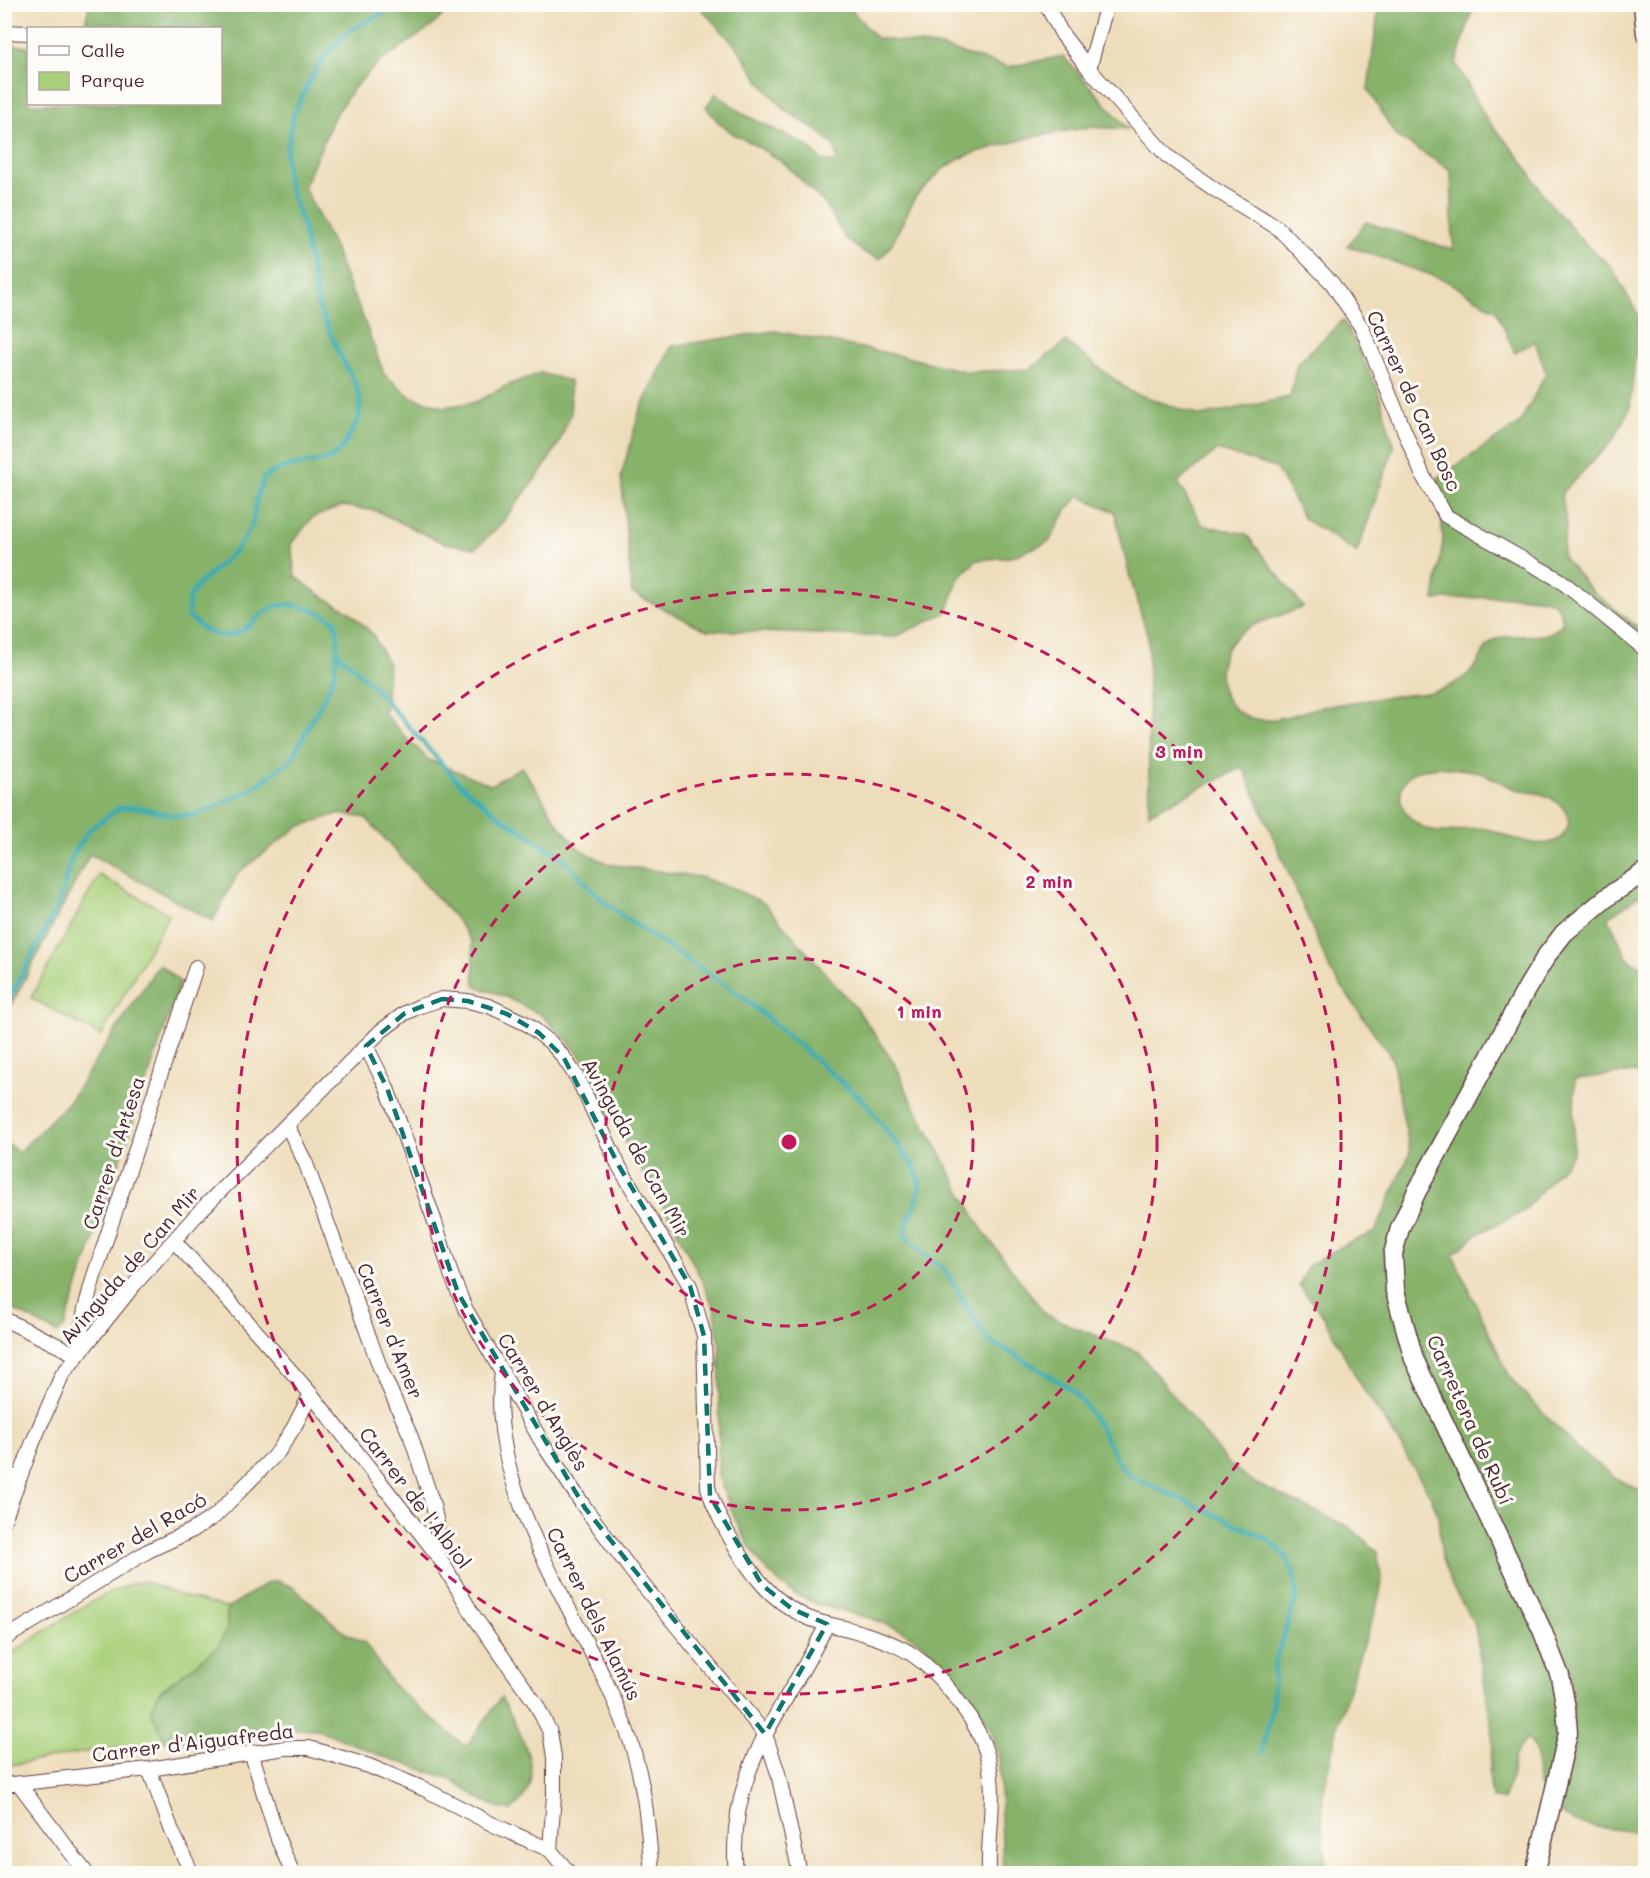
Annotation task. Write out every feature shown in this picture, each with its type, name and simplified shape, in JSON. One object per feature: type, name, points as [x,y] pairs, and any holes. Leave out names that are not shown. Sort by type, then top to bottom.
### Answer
[{"type":"street","name":"Carrer de Can Bosc","points":[[1046,4],[1062,33],[1089,69],[1167,156],[1214,189],[1278,228],[1332,283],[1362,328],[1423,476],[1446,516],[1560,580],[1646,650]]},
{"type":"street","points":[[1089,69],[1107,4]]},
{"type":"street","points":[[1643,4],[1646,34]]},
{"type":"street","points":[[4,32],[27,33]]},
{"type":"street","name":"Carretera de Rubí","points":[[1535,1874],[1568,1733],[1560,1676],[1542,1630],[1414,1359],[1395,1291],[1393,1254],[1400,1228],[1416,1193],[1527,988],[1548,955],[1564,933],[1610,895],[1646,871]]},
{"type":"street","name":"Carrer d'Artesa","points":[[77,1354],[94,1276],[196,967]]},
{"type":"street","name":"Avinguda de Can Mir","points":[[4,1520],[52,1395],[62,1375],[134,1285],[174,1241],[381,1031],[405,1013],[431,1002],[453,999],[489,1006],[527,1024],[551,1043],[564,1058],[578,1079],[619,1166],[690,1286],[704,1336],[708,1487],[714,1506],[762,1585],[792,1609],[816,1621],[855,1631],[894,1645],[913,1655],[933,1673],[972,1721],[984,1744],[992,1791],[989,1874]]},
{"type":"street","name":"Carrer d'Anglès","points":[[366,1046],[387,1088],[404,1132],[458,1293],[468,1314],[552,1458],[585,1508],[634,1574],[765,1734]]},
{"type":"street","name":"Carrer d'Amer","points":[[286,1125],[306,1164],[381,1370],[415,1447],[433,1505],[439,1557]]},
{"type":"street","name":"Carrer de l'Albiol","points":[[174,1241],[311,1394],[439,1557],[473,1615],[536,1704],[550,1732],[555,1775],[550,1850]]},
{"type":"street","points":[[4,1319],[77,1354]]},
{"type":"street","name":"Carrer dels Alamús","points":[[502,1372],[499,1405],[505,1446],[516,1487],[549,1570],[632,1742],[645,1794],[652,1874]]},
{"type":"street","name":"Carrer del Racó","points":[[4,1640],[148,1551],[193,1530],[215,1516],[278,1452],[311,1394]]},
{"type":"street","points":[[4,1474],[19,1478]]},
{"type":"street","points":[[736,1874],[734,1836],[736,1816],[751,1763],[827,1624]]},
{"type":"street","points":[[765,1734],[778,1773],[800,1874]]},
{"type":"street","name":"Carrer d'Aiguafreda","points":[[4,1785],[149,1769],[251,1752],[297,1747],[322,1750],[400,1778],[550,1850],[570,1874]]},
{"type":"street","points":[[251,1752],[278,1839],[293,1874]]},
{"type":"street","points":[[149,1769],[172,1831],[192,1874]]},
{"type":"street","points":[[19,1784],[87,1874]]},
{"type":"highlighted area","points":[[442,999],[468,1001],[507,1014],[539,1033],[564,1058],[619,1166],[690,1286],[704,1336],[710,1496],[762,1585],[792,1609],[827,1624],[765,1734],[585,1508],[458,1293],[387,1088],[366,1046],[405,1013]]},
{"type":"green space","points":[[89,5],[453,5],[432,26],[377,64],[352,90],[334,117],[304,187],[334,247],[384,374],[411,397],[444,407],[476,402],[508,385],[540,373],[570,381],[571,413],[559,443],[543,469],[501,524],[476,548],[443,543],[377,511],[342,506],[312,518],[291,544],[295,576],[320,595],[350,612],[373,635],[388,664],[385,714],[429,760],[491,785],[521,767],[556,821],[579,849],[608,864],[700,877],[732,888],[764,903],[859,1012],[878,1039],[897,1068],[910,1098],[981,1228],[1045,1314],[1138,1352],[1226,1461],[1252,1482],[1349,1527],[1377,1551],[1382,1583],[1375,1613],[1338,1724],[1323,1794],[1322,1826],[1327,1873],[1003,1873],[999,1758],[992,1732],[977,1705],[931,1650],[901,1630],[873,1619],[820,1605],[796,1595],[762,1565],[735,1519],[718,1476],[720,1350],[715,1310],[669,1216],[624,1141],[585,1062],[567,1040],[541,1015],[506,997],[475,986],[472,942],[456,919],[366,818],[338,814],[298,827],[238,873],[213,921],[90,854],[5,1017],[4,124],[10,123],[5,75],[5,44],[27,47],[27,105],[222,105],[222,27],[124,27],[123,24],[85,24]]},
{"type":"green space","points":[[698,5],[847,5],[876,38],[941,47],[1008,67],[1063,56],[1128,129],[1088,127],[1032,137],[959,159],[943,169],[916,196],[891,245],[880,259],[863,252],[845,238],[825,204],[785,164],[735,135],[718,122],[706,107],[716,93],[743,114],[808,146],[821,160],[838,163],[834,146],[818,131],[786,111],[761,83],[739,50]]},
{"type":"green space","points":[[1379,5],[1474,5],[1456,63],[1486,118],[1521,159],[1547,200],[1585,244],[1610,265],[1639,316],[1630,408],[1613,440],[1562,493],[1566,525],[1562,556],[1592,591],[1645,633],[1645,892],[1608,917],[1628,959],[1645,969],[1646,1076],[1633,1072],[1575,1079],[1573,1154],[1523,1212],[1477,1234],[1453,1255],[1509,1375],[1516,1385],[1576,1447],[1614,1477],[1645,1493],[1645,1835],[1582,1824],[1565,1815],[1541,1788],[1537,1777],[1536,1754],[1526,1738],[1514,1757],[1511,1780],[1503,1800],[1492,1799],[1489,1774],[1493,1735],[1476,1632],[1474,1623],[1453,1588],[1442,1559],[1438,1515],[1430,1495],[1360,1384],[1324,1317],[1299,1285],[1308,1266],[1344,1245],[1375,1232],[1410,1153],[1392,1058],[1331,972],[1243,767],[1149,813],[1148,637],[1129,574],[1115,512],[1079,496],[1067,509],[1049,542],[1011,557],[977,560],[959,577],[947,612],[895,637],[706,630],[632,593],[621,476],[640,410],[672,346],[775,331],[897,355],[968,372],[1030,369],[1066,342],[1131,392],[1201,416],[1290,397],[1297,364],[1343,320],[1377,387],[1394,447],[1357,552],[1304,519],[1276,468],[1217,450],[1178,482],[1202,525],[1246,534],[1303,607],[1248,628],[1233,640],[1225,652],[1220,678],[1229,703],[1238,712],[1250,718],[1265,720],[1327,706],[1432,692],[1446,688],[1472,671],[1486,648],[1496,639],[1541,635],[1557,629],[1563,622],[1559,611],[1552,602],[1543,599],[1513,597],[1434,600],[1443,540],[1438,478],[1520,423],[1546,373],[1535,341],[1515,353],[1496,310],[1443,279],[1347,246],[1366,222],[1453,250],[1451,170],[1396,136],[1368,90]],"holes":[[[1442,767],[1478,772],[1522,791],[1553,799],[1563,808],[1568,817],[1568,826],[1556,841],[1547,843],[1525,842],[1479,828],[1448,832],[1424,828],[1404,810],[1401,802],[1403,786],[1408,777],[1415,772]]]},
{"type":"green space","points":[[99,875],[169,914],[101,1036],[31,998]]},
{"type":"green space","points":[[159,964],[180,982],[64,1328],[57,1333],[5,1305],[5,1142],[19,1152],[68,1103]]},
{"type":"green space","points":[[143,1581],[182,1596],[227,1608],[227,1628],[218,1647],[159,1692],[151,1711],[166,1742],[91,1751],[5,1766],[5,1658],[91,1603],[109,1593]]},
{"type":"green space","points":[[277,1581],[293,1587],[345,1633],[364,1642],[393,1685],[466,1747],[501,1697],[519,1731],[529,1756],[531,1769],[526,1793],[511,1811],[480,1799],[448,1778],[382,1756],[317,1729],[257,1729],[237,1734],[166,1742],[151,1711],[159,1692],[218,1647],[227,1628],[227,1608],[269,1582]]},
{"type":"waterway","points":[[4,1009],[59,903],[72,856],[90,829],[119,808],[137,807],[172,815],[193,816],[249,791],[291,760],[330,686],[335,671],[338,636],[335,621],[305,607],[280,606],[265,612],[238,633],[222,636],[201,627],[188,616],[189,598],[198,585],[234,552],[244,539],[252,525],[258,493],[264,478],[278,469],[330,459],[343,447],[359,418],[360,400],[356,385],[319,308],[303,227],[287,180],[286,154],[293,116],[324,57],[346,33],[399,4]]},
{"type":"waterway","points":[[338,653],[369,682],[459,783],[499,816],[561,857],[602,900],[628,920],[743,997],[867,1104],[915,1168],[920,1185],[916,1204],[908,1221],[907,1240],[945,1270],[988,1341],[1071,1389],[1101,1429],[1118,1462],[1130,1476],[1266,1538],[1286,1557],[1294,1575],[1295,1602],[1275,1661],[1272,1710],[1261,1753]]}]
